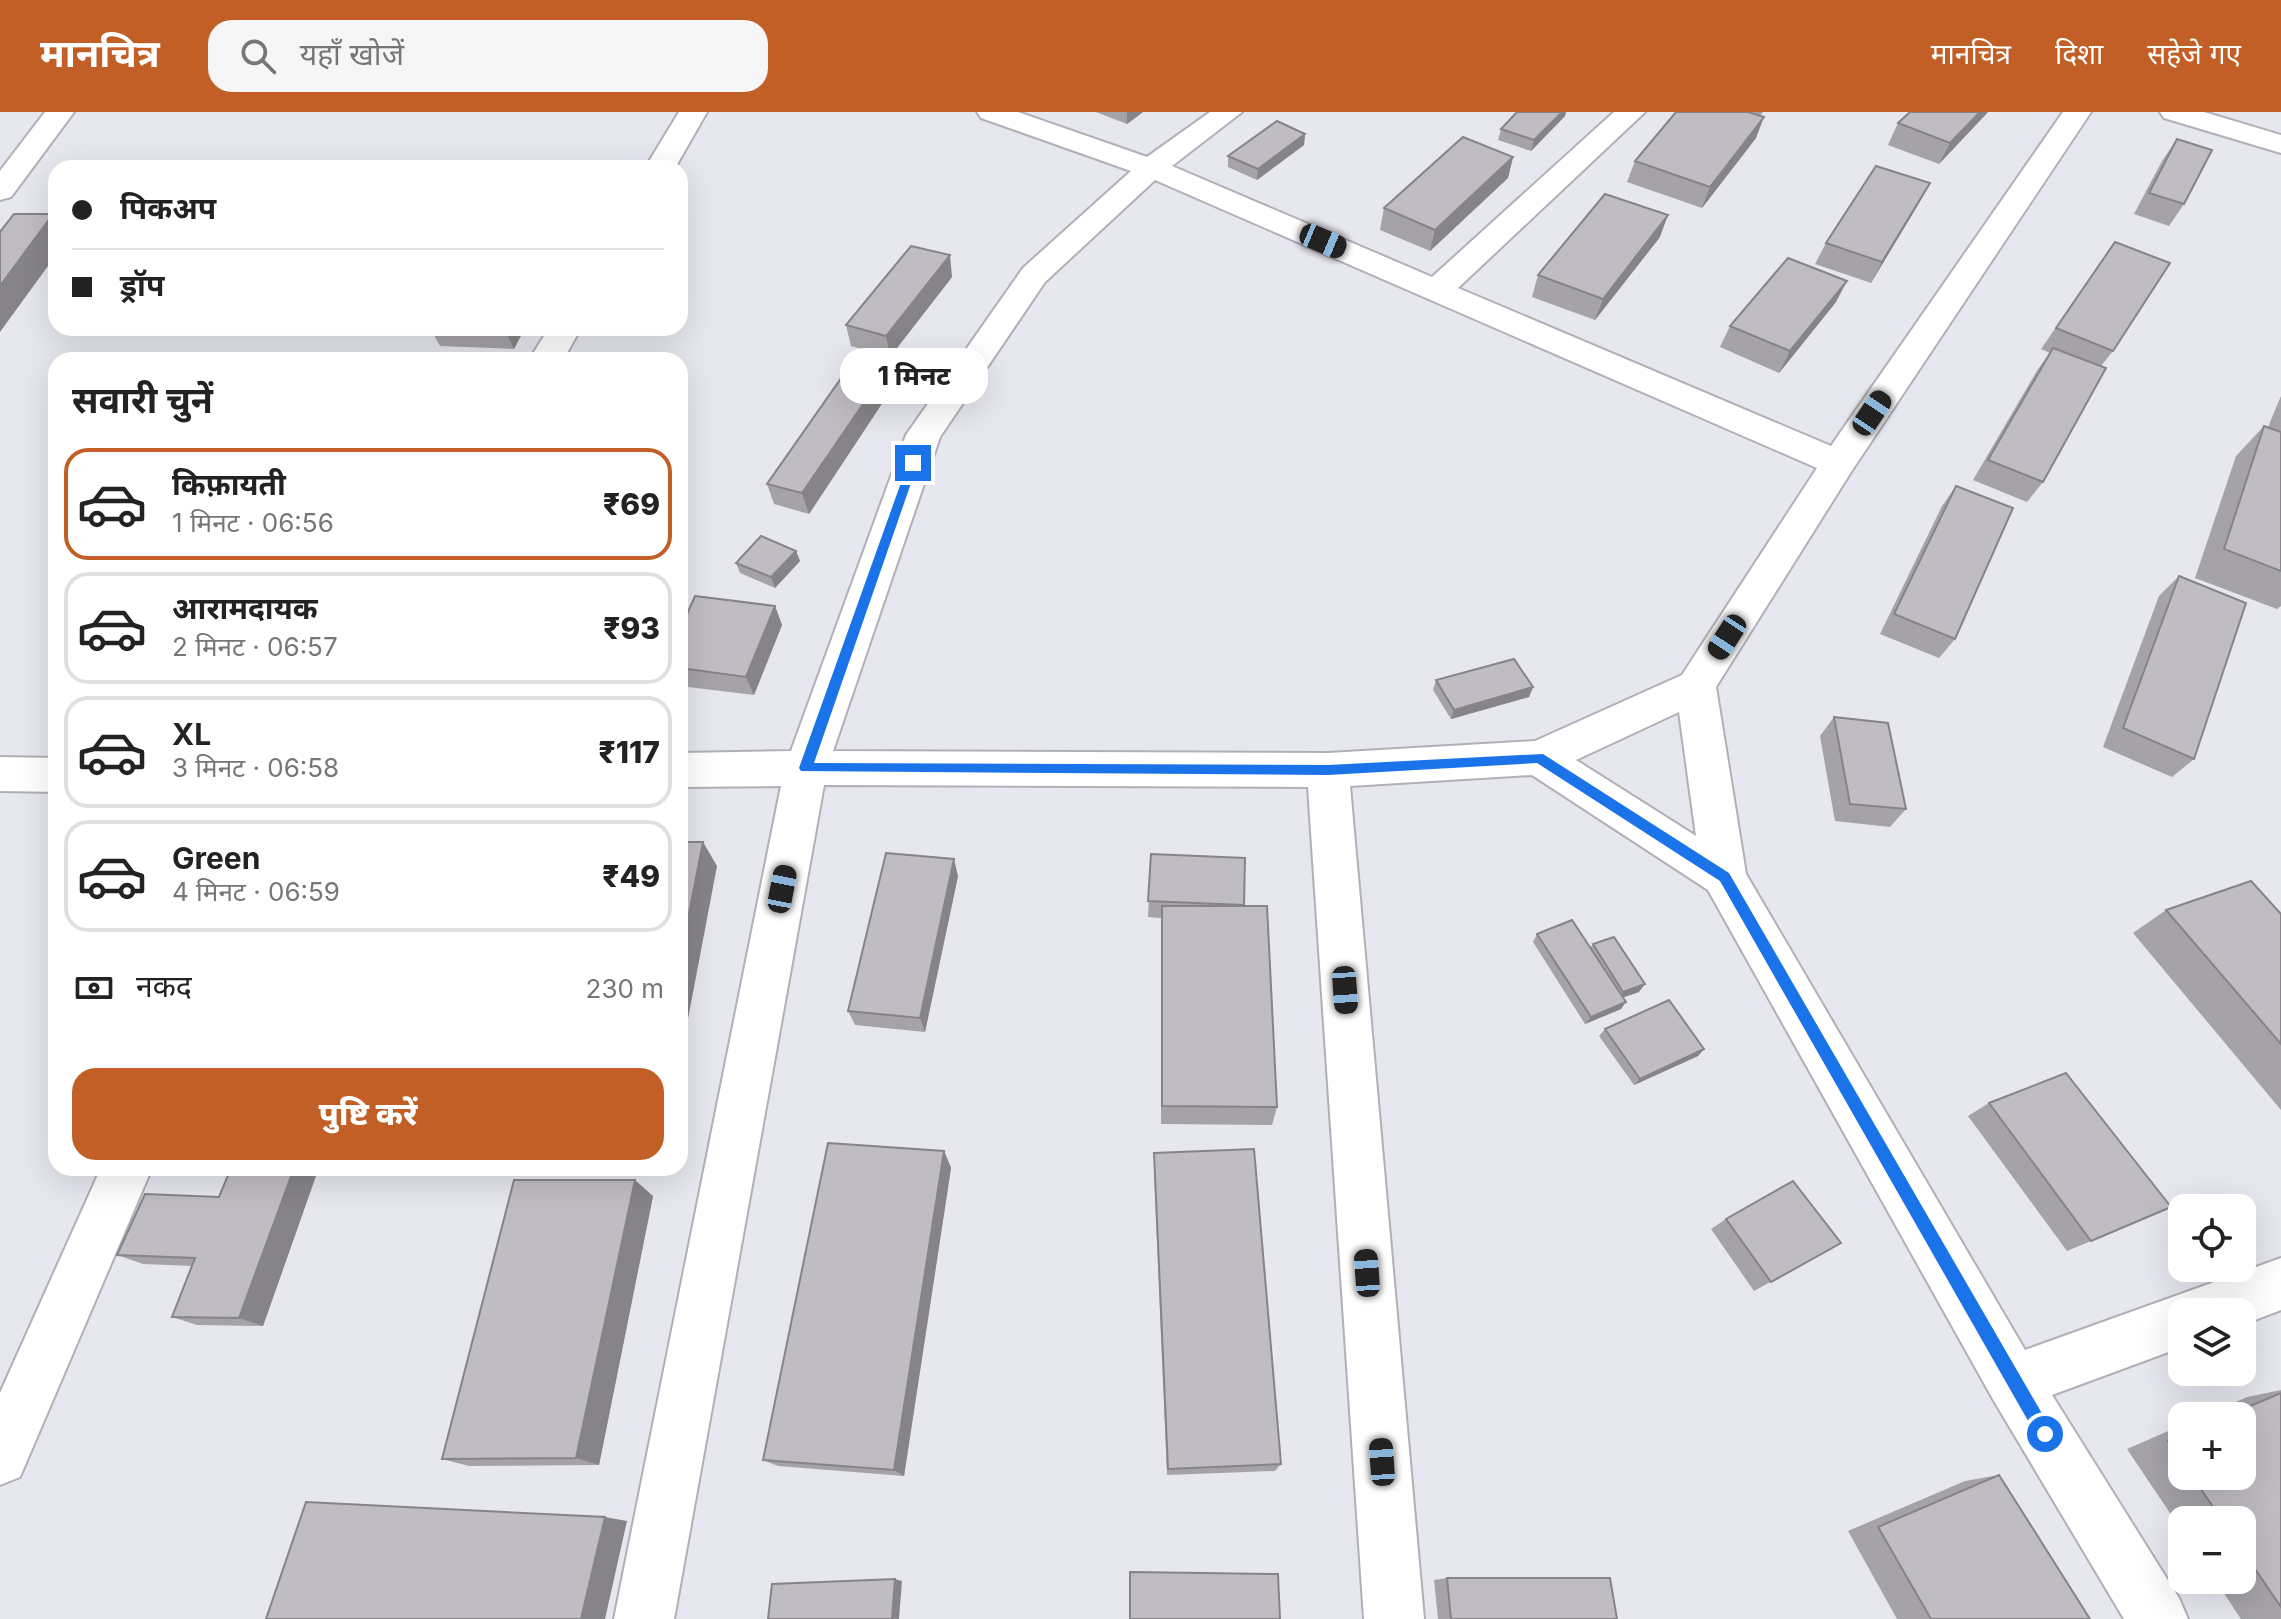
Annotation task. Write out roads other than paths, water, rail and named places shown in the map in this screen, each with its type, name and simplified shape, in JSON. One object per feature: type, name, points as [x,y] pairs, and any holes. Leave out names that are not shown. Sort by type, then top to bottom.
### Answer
[{"type":"street","points":[[0,191],[60,112]]},
{"type":"street","points":[[665,160],[693,112]]},
{"type":"street","points":[[991,112],[1151,168],[1838,463]]},
{"type":"street","points":[[644,1619],[806,768],[923,435],[1034,275],[1151,168],[1228,112]]},
{"type":"street","points":[[1437,290],[1631,112]]},
{"type":"street","points":[[688,770],[1328,770],[1539,758],[1696,686],[1838,463],[2077,112]]},
{"type":"street","points":[[2174,112],[2281,144]]},
{"type":"street","points":[[1696,686],[1724,877],[2013,1382],[2158,1619]]},
{"type":"street","points":[[1539,758],[1724,877]]},
{"type":"street","points":[[1328,770],[1394,1619]]},
{"type":"street","points":[[0,774],[48,775]]},
{"type":"street","points":[[0,1457],[123,1176]]},
{"type":"street","points":[[2243,1298],[2281,1284]]},
{"type":"street","points":[[2013,1382],[2168,1325]]}]
